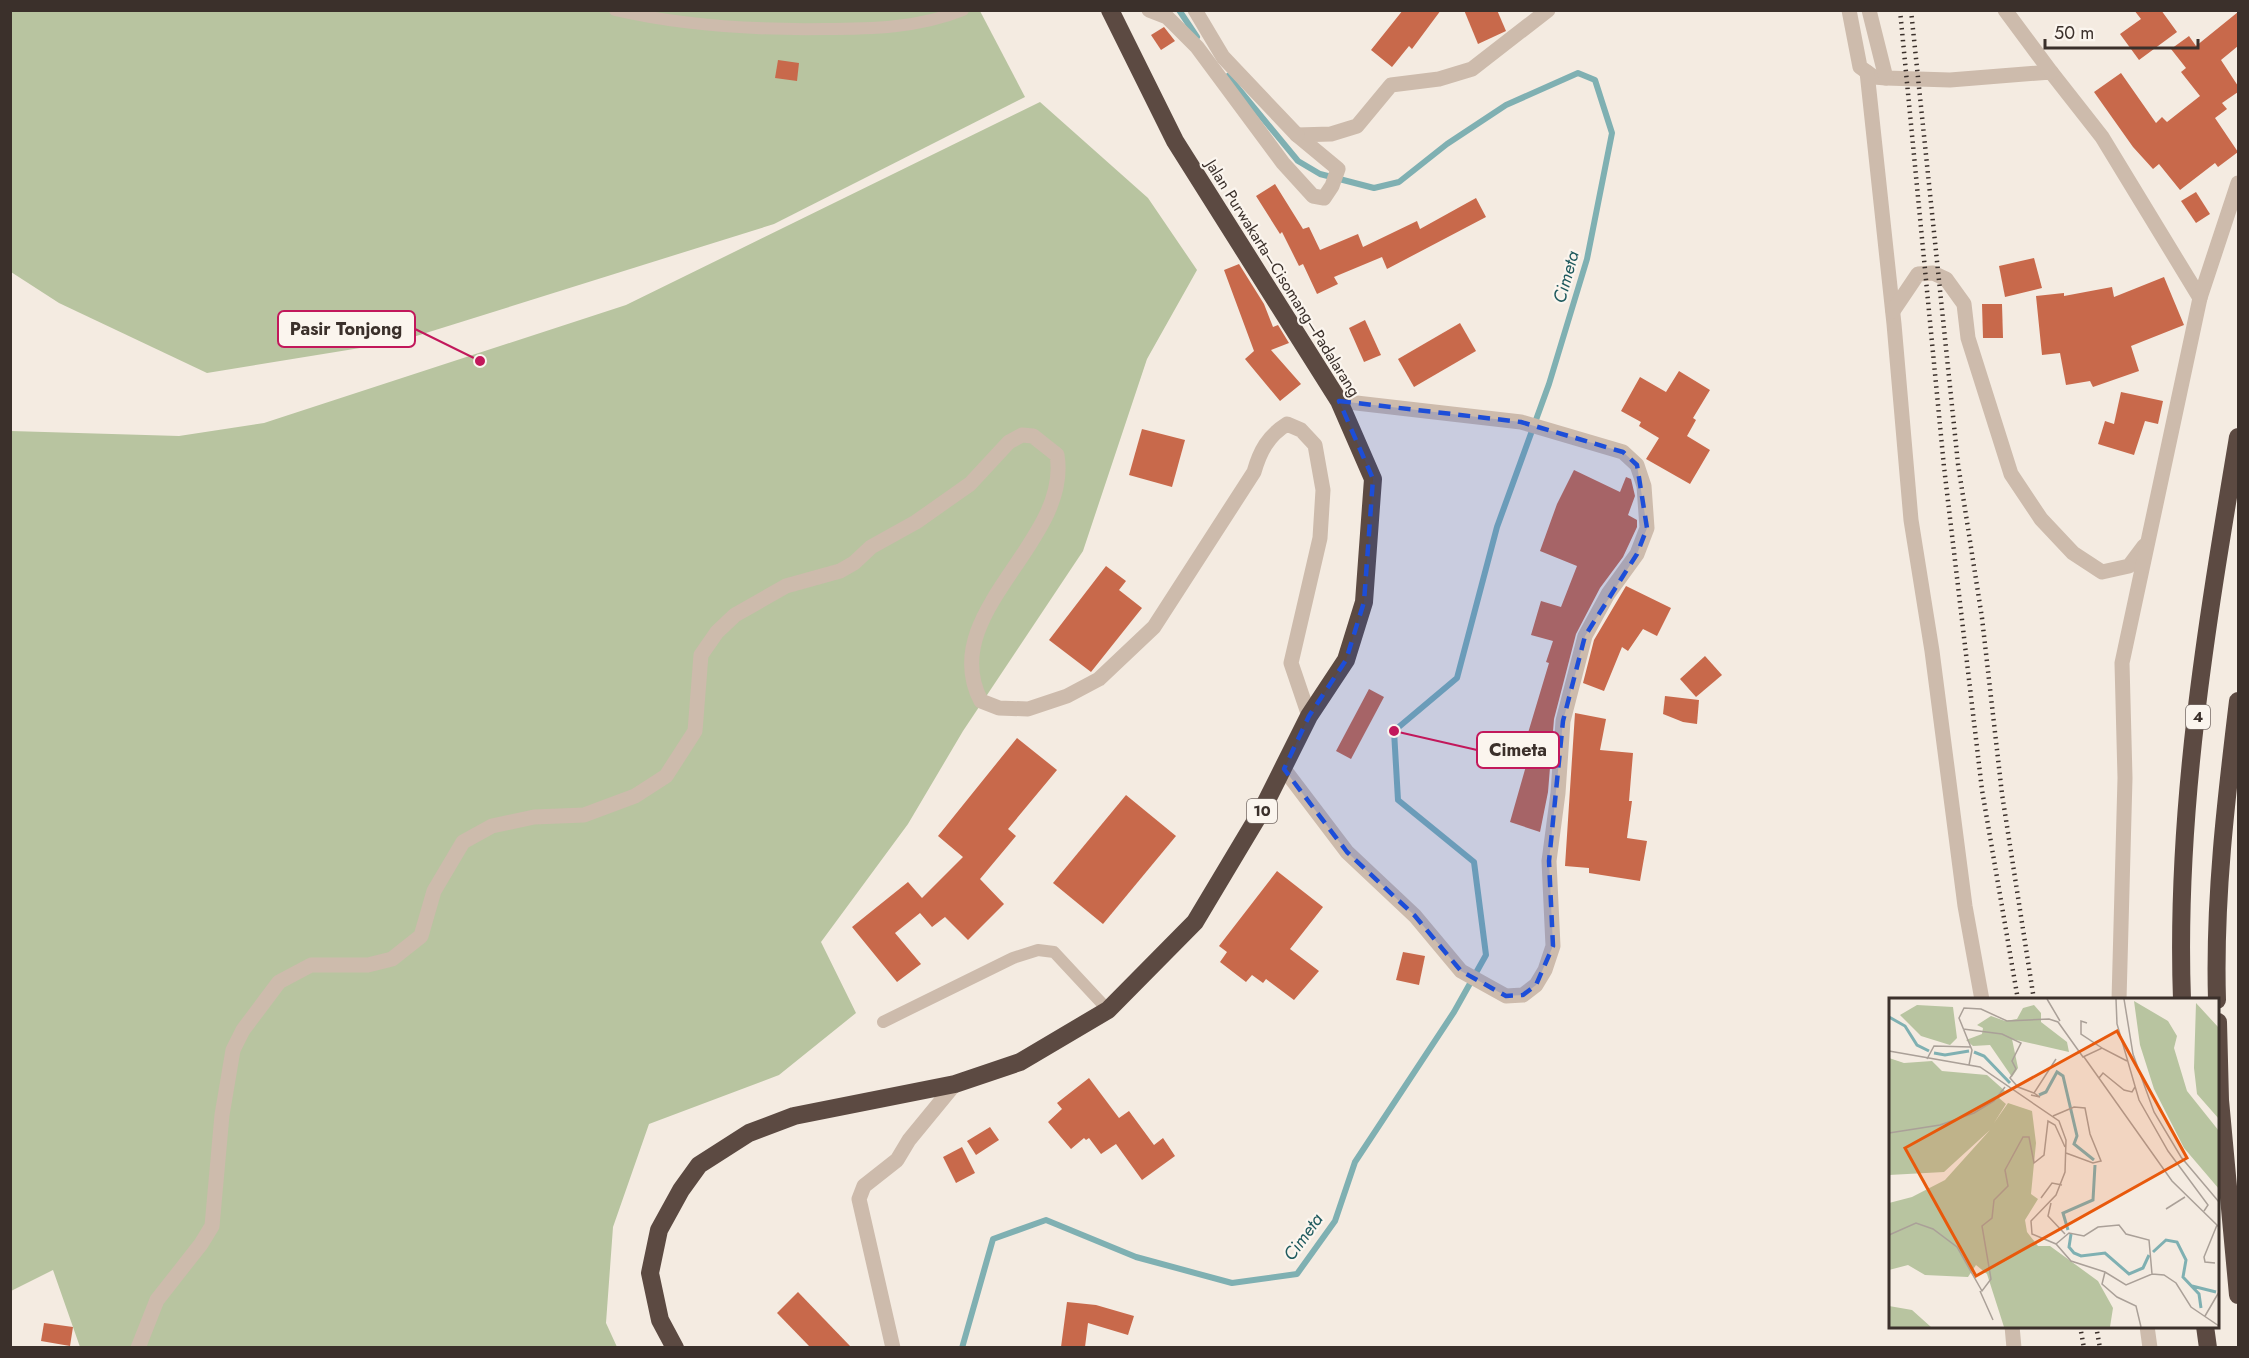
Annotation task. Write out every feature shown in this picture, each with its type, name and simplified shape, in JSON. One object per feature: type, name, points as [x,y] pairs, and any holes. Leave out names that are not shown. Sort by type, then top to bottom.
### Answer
[{"type":"highway","name":"Jalan Purwakarta–Cisomang–Padalarang","points":[[675,1347],[660,1320],[650,1273],[659,1230],[681,1190],[699,1165],[748,1133],[794,1116],[955,1084],[1020,1062],[1108,1010],[1195,922],[1284,769],[1309,716],[1346,660],[1364,602],[1373,479],[1338,401],[1175,141],[1110,10]]},
{"type":"highway","name":"4","points":[[2182,998],[2186,825],[2210,608],[2238,437]]},
{"type":"highway","name":"4","points":[[2217,998],[2215,951],[2225,805],[2238,701]]},
{"type":"highway","points":[[2219,1074],[2238,1295]]},
{"type":"highway","points":[[2205,1328],[2208,1347]]},
{"type":"street","points":[[1149,10],[1167,17],[1197,47],[1283,163],[1313,196],[1324,198],[1332,186],[1338,169],[1297,135],[1223,57],[1195,10]]},
{"type":"street","points":[[1297,135],[1331,134],[1357,126],[1391,85],[1439,79],[1472,69],[1548,10]]},
{"type":"street","points":[[1849,10],[1860,68],[1875,78],[1950,80],[2051,72]]},
{"type":"street","points":[[1869,10],[1886,78]]},
{"type":"street","points":[[2005,10],[2102,137],[2200,298]]},
{"type":"street","points":[[1867,72],[1893,311],[1911,520],[1932,651],[1965,906],[1982,998]]},
{"type":"street","points":[[2119,998],[2125,778],[2122,663],[2200,298],[2238,183]]},
{"type":"street","points":[[1893,311],[1918,274],[1933,273],[1946,279],[1964,304],[1968,338],[2010,474],[2041,519],[2073,553],[2102,572],[2129,566],[2148,542]]},
{"type":"street","points":[[1284,769],[1347,852],[1415,916],[1461,971],[1506,996],[1523,995],[1536,985],[1545,970],[1552,946],[1549,861],[1558,793],[1563,721],[1585,636],[1608,594],[1636,554],[1647,528],[1644,486],[1637,465],[1623,452],[1521,422],[1338,401]]},
{"type":"street","points":[[138,1347],[157,1300],[201,1244],[212,1226],[222,1115],[233,1050],[243,1030],[279,982],[311,965],[368,965],[392,958],[421,936],[434,891],[463,842],[492,826],[534,817],[584,815],[634,796],[666,776],[695,731],[701,655],[717,632],[735,615],[786,586],[840,571],[855,563],[871,547],[916,522],[970,484],[1010,442],[1022,435],[1033,436],[1057,455],[1060,474],[1056,493],[1035,537],[996,594],[974,639],[970,674],[981,700],[999,708],[1028,709],[1068,696],[1099,679],[1154,627],[1254,472],[1260,450],[1275,432],[1287,424],[1301,430],[1315,445],[1323,490],[1320,538],[1291,663],[1309,716]]},
{"type":"street","points":[[893,1347],[859,1199],[864,1186],[897,1160],[909,1140],[955,1084]]},
{"type":"street","points":[[2012,1328],[2014,1347]]},
{"type":"street","points":[[2147,1328],[2150,1347]]},
{"type":"lane","points":[[615,10],[680,22],[763,30],[856,29],[912,24],[935,21],[963,10]]},
{"type":"lane","points":[[883,1022],[1013,958],[1038,950],[1053,952],[1108,1010]]},
{"type":"highlighted area","points":[[1339,401],[1521,422],[1623,452],[1637,465],[1647,528],[1637,554],[1585,636],[1563,721],[1549,861],[1553,946],[1536,985],[1523,995],[1506,996],[1461,971],[1415,916],[1347,852],[1284,769],[1309,716],[1346,660],[1364,602],[1373,479]]},
{"type":"green space","points":[[10,11],[980,11],[1025,97],[774,224],[397,342],[207,373],[59,303],[11,272]]},
{"type":"green space","points":[[1040,102],[1148,198],[1197,270],[1147,359],[1083,551],[963,731],[908,824],[821,942],[856,1013],[779,1075],[649,1124],[613,1227],[606,1323],[617,1347],[80,1347],[53,1270],[11,1291],[11,431],[179,436],[264,423],[626,305]]},
{"type":"building","points":[[1403,10],[1441,10],[1412,49],[1409,46],[1392,67],[1371,50]]},
{"type":"building","points":[[1464,10],[1497,10],[1506,31],[1478,44]]},
{"type":"building","points":[[2134,10],[2161,10],[2177,32],[2139,60],[2120,34],[2141,19]]},
{"type":"building","points":[[2238,12],[2238,46],[2221,60],[2238,86],[2238,92],[2222,103],[2227,109],[2215,118],[2238,152],[2218,167],[2215,163],[2180,190],[2159,164],[2153,169],[2133,147],[2094,92],[2121,73],[2156,123],[2162,117],[2167,122],[2200,96],[2181,72],[2186,68],[2171,49],[2189,36],[2196,46]]},
{"type":"building","points":[[1164,27],[1175,41],[1161,50],[1151,35]]},
{"type":"building","points":[[778,60],[799,63],[797,81],[775,78]]},
{"type":"building","points":[[1275,184],[1303,229],[1309,227],[1320,250],[1358,234],[1363,247],[1417,221],[1420,229],[1476,198],[1486,217],[1387,269],[1382,257],[1334,277],[1338,284],[1317,294],[1303,264],[1299,266],[1282,232],[1280,234],[1256,196]]},
{"type":"building","points":[[2196,192],[2210,214],[2196,223],[2181,201]]},
{"type":"building","points":[[2034,258],[2042,288],[2005,297],[1999,266]]},
{"type":"building","points":[[1239,264],[1264,304],[1273,327],[1278,325],[1289,343],[1271,350],[1301,384],[1280,401],[1245,359],[1254,351],[1224,270]]},
{"type":"building","points":[[2164,277],[2184,325],[2131,346],[2139,371],[2093,387],[2090,381],[2066,385],[2060,353],[2042,355],[2036,296],[2064,293],[2064,296],[2112,287],[2114,297]]},
{"type":"building","points":[[1982,304],[2002,304],[2003,338],[1983,338]]},
{"type":"building","points":[[1365,320],[1381,355],[1364,362],[1349,328]]},
{"type":"building","points":[[1460,323],[1476,351],[1414,387],[1398,359]]},
{"type":"building","points":[[1679,371],[1710,390],[1693,418],[1696,420],[1687,436],[1710,450],[1690,484],[1646,459],[1659,438],[1639,426],[1641,422],[1621,411],[1640,377],[1666,392]]},
{"type":"building","points":[[2121,392],[2163,401],[2158,424],[2145,421],[2134,455],[2098,444],[2105,421],[2114,424]]},
{"type":"building","points":[[1142,429],[1185,440],[1172,487],[1129,475]]},
{"type":"building","points":[[1574,470],[1620,492],[1626,477],[1631,479],[1635,496],[1628,515],[1637,520],[1637,527],[1623,557],[1600,588],[1576,634],[1554,719],[1548,792],[1540,832],[1510,822],[1528,759],[1517,755],[1523,732],[1528,733],[1549,663],[1546,662],[1553,641],[1531,635],[1541,601],[1561,607],[1577,566],[1540,551],[1557,504]]},
{"type":"building","points":[[1106,566],[1126,581],[1119,590],[1142,608],[1091,672],[1049,640]]},
{"type":"building","points":[[1626,586],[1671,608],[1657,636],[1643,629],[1628,651],[1622,647],[1604,691],[1583,683],[1594,640]]},
{"type":"building","points":[[1705,656],[1722,675],[1696,697],[1680,679]]},
{"type":"building","points":[[1369,689],[1384,697],[1351,759],[1336,751]]},
{"type":"building","points":[[1665,696],[1699,700],[1697,724],[1683,722],[1663,714]]},
{"type":"building","points":[[1575,713],[1606,719],[1600,750],[1633,753],[1629,801],[1632,801],[1627,838],[1647,841],[1640,881],[1589,873],[1589,868],[1565,866]]},
{"type":"building","points":[[1017,738],[1057,770],[1008,829],[1016,836],[980,879],[1004,904],[968,940],[945,917],[932,927],[920,913],[895,933],[921,964],[897,982],[852,927],[908,882],[922,898],[963,857],[938,836]]},
{"type":"building","points":[[1126,795],[1176,836],[1103,924],[1053,883]]},
{"type":"building","points":[[1277,871],[1323,907],[1290,949],[1319,971],[1294,1000],[1266,979],[1263,983],[1252,975],[1246,982],[1220,962],[1227,952],[1219,946]]},
{"type":"building","points":[[1403,952],[1425,956],[1419,985],[1396,980]]},
{"type":"building","points":[[1089,1078],[1119,1118],[1129,1111],[1154,1145],[1163,1138],[1175,1156],[1142,1180],[1116,1144],[1101,1154],[1089,1138],[1086,1140],[1084,1138],[1071,1149],[1048,1122],[1062,1109],[1057,1103]]},
{"type":"building","points":[[990,1127],[999,1140],[976,1155],[967,1141]]},
{"type":"building","points":[[962,1147],[975,1173],[956,1183],[943,1157]]},
{"type":"building","points":[[798,1292],[851,1347],[810,1347],[777,1313]]},
{"type":"building","points":[[1067,1302],[1096,1305],[1134,1316],[1128,1335],[1088,1323],[1085,1347],[1061,1347]]},
{"type":"building","points":[[44,1323],[73,1327],[70,1346],[41,1341]]},
{"type":"waterway","name":"Cimeta","points":[[1179,10],[1197,37]]},
{"type":"waterway","name":"Cimeta","points":[[962,1348],[993,1239],[1046,1220],[1136,1257],[1232,1283],[1297,1274],[1335,1221],[1355,1162],[1454,1012],[1486,955],[1474,862],[1398,800],[1394,731],[1457,678],[1497,527],[1549,384],[1587,259],[1612,133],[1595,80],[1578,73],[1506,105],[1447,144],[1399,182],[1374,188],[1320,174],[1298,161],[1228,76]]},
{"type":"railway","points":[[1900,10],[1944,467],[1982,790],[2018,998]]},
{"type":"railway","points":[[1911,10],[1958,464],[1982,618],[2002,794],[2034,998]]},
{"type":"railway","points":[[2080,1328],[2084,1348]]},
{"type":"railway","points":[[2096,1328],[2100,1348]]},
{"type":"place","name":"Pasir Tonjong","points":[[480,361]]},
{"type":"place","name":"Cimeta","points":[[1394,731]]}]
